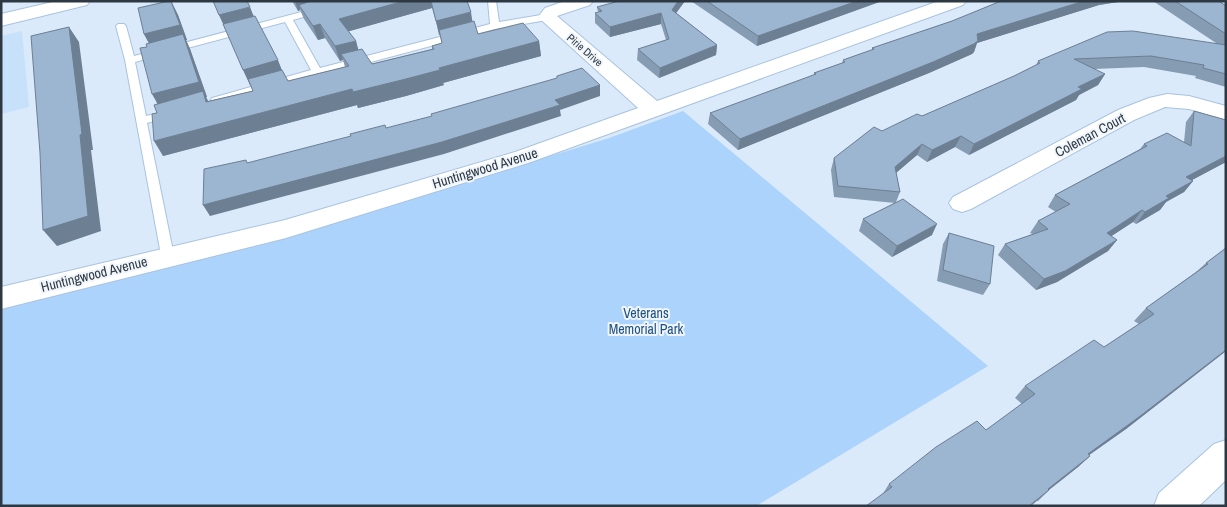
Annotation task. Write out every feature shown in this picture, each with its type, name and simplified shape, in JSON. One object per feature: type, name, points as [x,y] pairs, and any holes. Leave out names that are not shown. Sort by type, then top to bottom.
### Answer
[{"type":"street","points":[[1,20],[81,1]]},
{"type":"street","points":[[547,17],[551,12],[584,1]]},
{"type":"street","name":"Huntingwood Avenue","points":[[1,298],[167,256],[286,229],[523,157],[957,1]]},
{"type":"street","name":"Pirie Drive","points":[[547,17],[655,111]]},
{"type":"street","name":"Coleman Court","points":[[962,203],[1126,115],[1153,105],[1168,100],[1189,103],[1226,113]]},
{"type":"street","points":[[1172,506],[1226,456]]},
{"type":"lane","points":[[130,60],[354,1]]},
{"type":"lane","points":[[492,1],[495,26]]},
{"type":"lane","points":[[206,103],[495,26],[547,17]]},
{"type":"lane","points":[[288,18],[317,72]]},
{"type":"lane","points":[[121,26],[130,60],[167,256]]},
{"type":"lane","points":[[141,121],[178,111]]},
{"type":"shaded area","points":[[22,31],[29,107],[1,114],[1,36]]},
{"type":"green space","name":"Veterans Memorial Park","points":[[683,111],[988,366],[756,506],[1,506],[1,307],[332,223],[609,138]]},
{"type":"building","points":[[171,1],[180,25],[144,34],[138,8]]},
{"type":"building","points":[[213,1],[247,1],[250,7],[219,15]]},
{"type":"building","points":[[311,1],[404,1],[339,19],[356,41],[335,46],[320,24],[313,26],[299,5]]},
{"type":"building","points":[[431,1],[467,1],[471,12],[436,21]]},
{"type":"building","points":[[619,1],[678,1],[672,10],[717,45],[660,68],[638,49],[669,39],[661,13],[610,27],[595,13],[602,11],[597,7]]},
{"type":"building","points":[[707,1],[857,1],[758,36]]},
{"type":"building","points":[[1001,1],[1084,1],[977,34],[978,41],[976,43],[740,139],[710,113],[816,74],[814,73],[874,49],[872,48],[952,21]]},
{"type":"building","points":[[1175,1],[1219,1],[1226,6],[1226,34]]},
{"type":"building","points":[[255,16],[278,60],[243,70],[223,24]]},
{"type":"building","points":[[474,21],[478,34],[523,23],[539,41],[402,80],[353,92],[352,89],[154,141],[152,114],[157,113],[154,105],[203,91],[206,102],[253,91],[248,79],[282,70],[288,81],[349,66],[341,54],[362,49],[372,64],[434,49],[432,46],[442,43],[439,30]]},
{"type":"building","points":[[69,27],[82,134],[80,135],[88,216],[43,230],[40,153],[31,36]]},
{"type":"building","points":[[1133,31],[1226,45],[1226,74],[1203,68],[1204,65],[1151,56],[1074,59],[1105,74],[1078,87],[1082,89],[974,144],[961,136],[932,150],[922,144],[895,167],[900,192],[838,186],[834,158],[874,127],[882,131],[917,114],[922,116],[1014,76],[1040,63],[1038,61],[1107,32]]},
{"type":"building","points":[[183,34],[199,82],[152,94],[140,48],[147,47],[146,44]]},
{"type":"building","points":[[582,68],[600,85],[555,100],[560,105],[442,142],[203,205],[204,169],[246,160],[247,163],[351,136],[350,134],[385,125],[386,128],[432,116],[431,114],[557,78],[557,76]]},
{"type":"building","points":[[1194,111],[1226,120],[1226,156],[1186,177],[1193,181],[1166,196],[1169,198],[1145,212],[1142,210],[1107,233],[1117,240],[1065,271],[1044,279],[1005,244],[1048,229],[1038,221],[1070,204],[1055,195],[1147,146],[1144,144],[1167,133],[1191,146]]},
{"type":"building","points":[[903,199],[937,224],[897,246],[863,219]]},
{"type":"building","points":[[949,233],[994,246],[990,284],[943,270]]},
{"type":"building","points":[[1226,248],[1226,350],[1088,454],[1090,456],[1029,506],[866,506],[892,487],[889,484],[936,447],[977,421],[986,430],[1035,394],[1025,386],[1094,340],[1104,347],[1154,314],[1146,308],[1208,264],[1206,263]]}]
